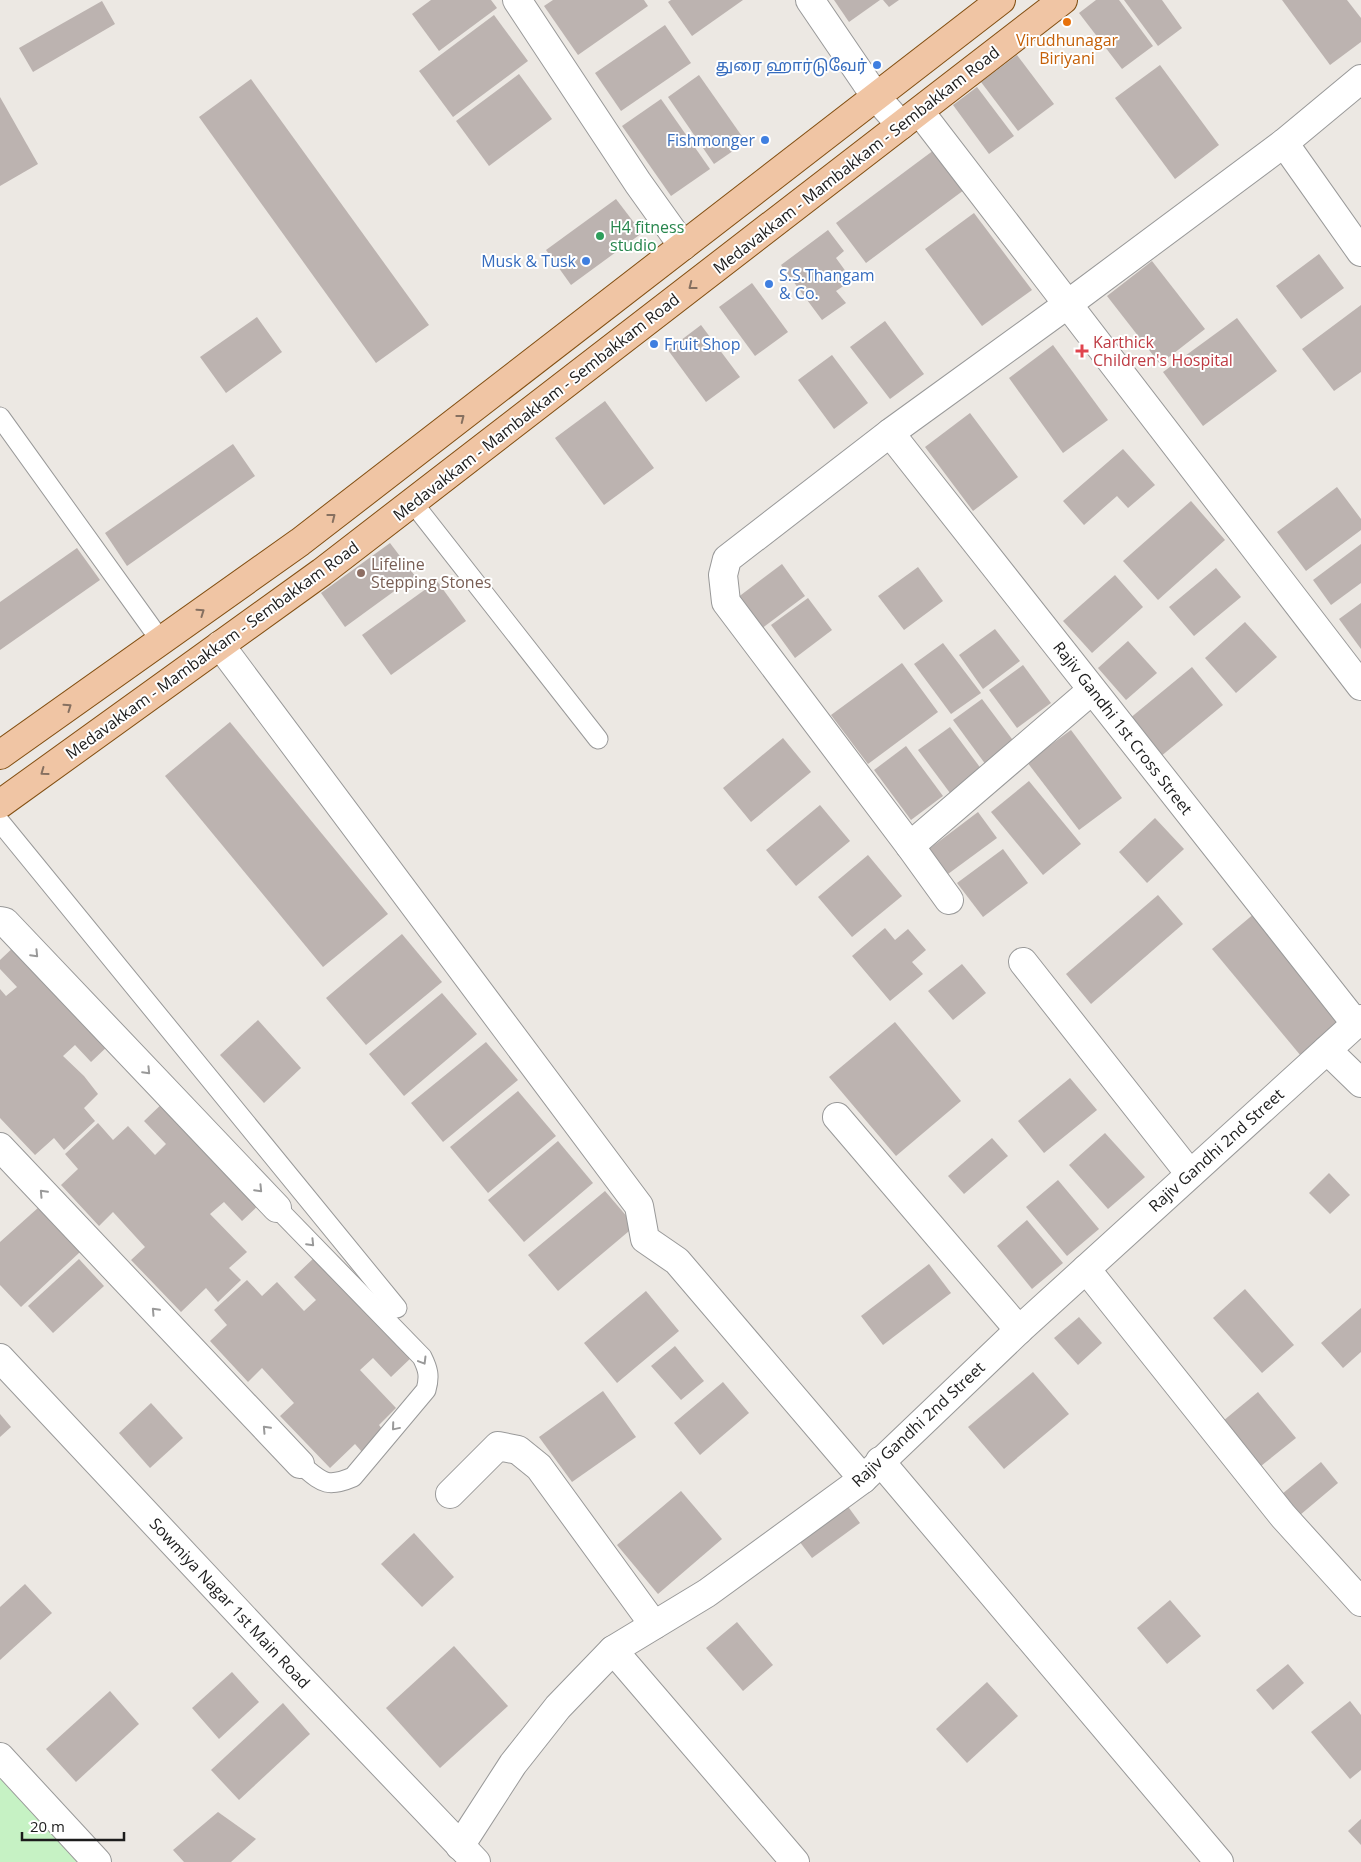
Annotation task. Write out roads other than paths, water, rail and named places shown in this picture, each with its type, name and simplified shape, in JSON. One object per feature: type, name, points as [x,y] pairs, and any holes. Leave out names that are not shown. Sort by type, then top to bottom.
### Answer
[{"type":"main road","points":[[1,753],[300,542],[1001,0]]},
{"type":"main road","name":"Medavakkam - Mambakkam - Sembakkam Road","points":[[0,804],[322,572],[1063,0]]},
{"type":"main road","points":[[300,542],[322,572]]},
{"type":"street","points":[[517,0],[638,183],[683,246]]},
{"type":"street","points":[[810,0],[876,97],[911,118],[1068,304],[1361,686]]},
{"type":"street","points":[[949,900],[726,602],[723,575],[727,559],[890,433],[1068,304],[1284,143],[1361,79]]},
{"type":"street","points":[[1284,143],[1361,252]]},
{"type":"street","name":"Rajiv Gandhi 1st Cross Street","points":[[890,433],[1092,690],[1358,1022]]},
{"type":"street","points":[[220,645],[639,1206],[645,1239],[677,1261],[872,1470],[1219,1862]]},
{"type":"street","points":[[910,846],[1092,690]]},
{"type":"street","points":[[0,921],[5,922],[278,1208]]},
{"type":"street","points":[[1023,962],[1190,1174]]},
{"type":"street","name":"Rajiv Gandhi 2nd Street","points":[[468,1854],[513,1764],[558,1707],[612,1650],[707,1593],[872,1470],[1019,1330],[1358,1022]]},
{"type":"street","points":[[1327,1050],[1361,1083]]},
{"type":"street","points":[[837,1117],[1019,1330]]},
{"type":"street","points":[[0,1147],[300,1464]]},
{"type":"street","points":[[1086,1269],[1283,1516],[1361,1602]]},
{"type":"street","name":"Sowmiya Nagar 1st Main Road","points":[[0,1358],[278,1655],[468,1854]]},
{"type":"street","points":[[450,1494],[498,1446],[518,1450],[539,1468],[654,1625]]},
{"type":"street","points":[[612,1650],[795,1862]]},
{"type":"street","points":[[0,1757],[97,1862]]},
{"type":"lane","points":[[0,417],[160,641]]},
{"type":"lane","points":[[413,503],[598,739]]},
{"type":"lane","points":[[0,822],[397,1308]]},
{"type":"lane","points":[[278,1208],[422,1357],[429,1370],[426,1390],[353,1478],[339,1483],[322,1482],[300,1464]]},
{"type":"place","name":"Virudhunagar Biriyani","points":[[1067,22]]},
{"type":"place","name":"துரை ஹார்டுவேர்","points":[[877,65]]},
{"type":"place","name":"Fishmonger","points":[[765,140]]},
{"type":"place","name":"H4 fitness studio","points":[[600,236]]},
{"type":"place","name":"Musk & Tusk","points":[[586,261]]},
{"type":"place","name":"S.S.Thangam & Co.","points":[[769,284]]},
{"type":"place","name":"Fruit Shop","points":[[654,344]]},
{"type":"place","name":"Karthick Children's Hospital","points":[[1082,351]]},
{"type":"place","name":"Lifeline Stepping Stones","points":[[361,573]]}]
